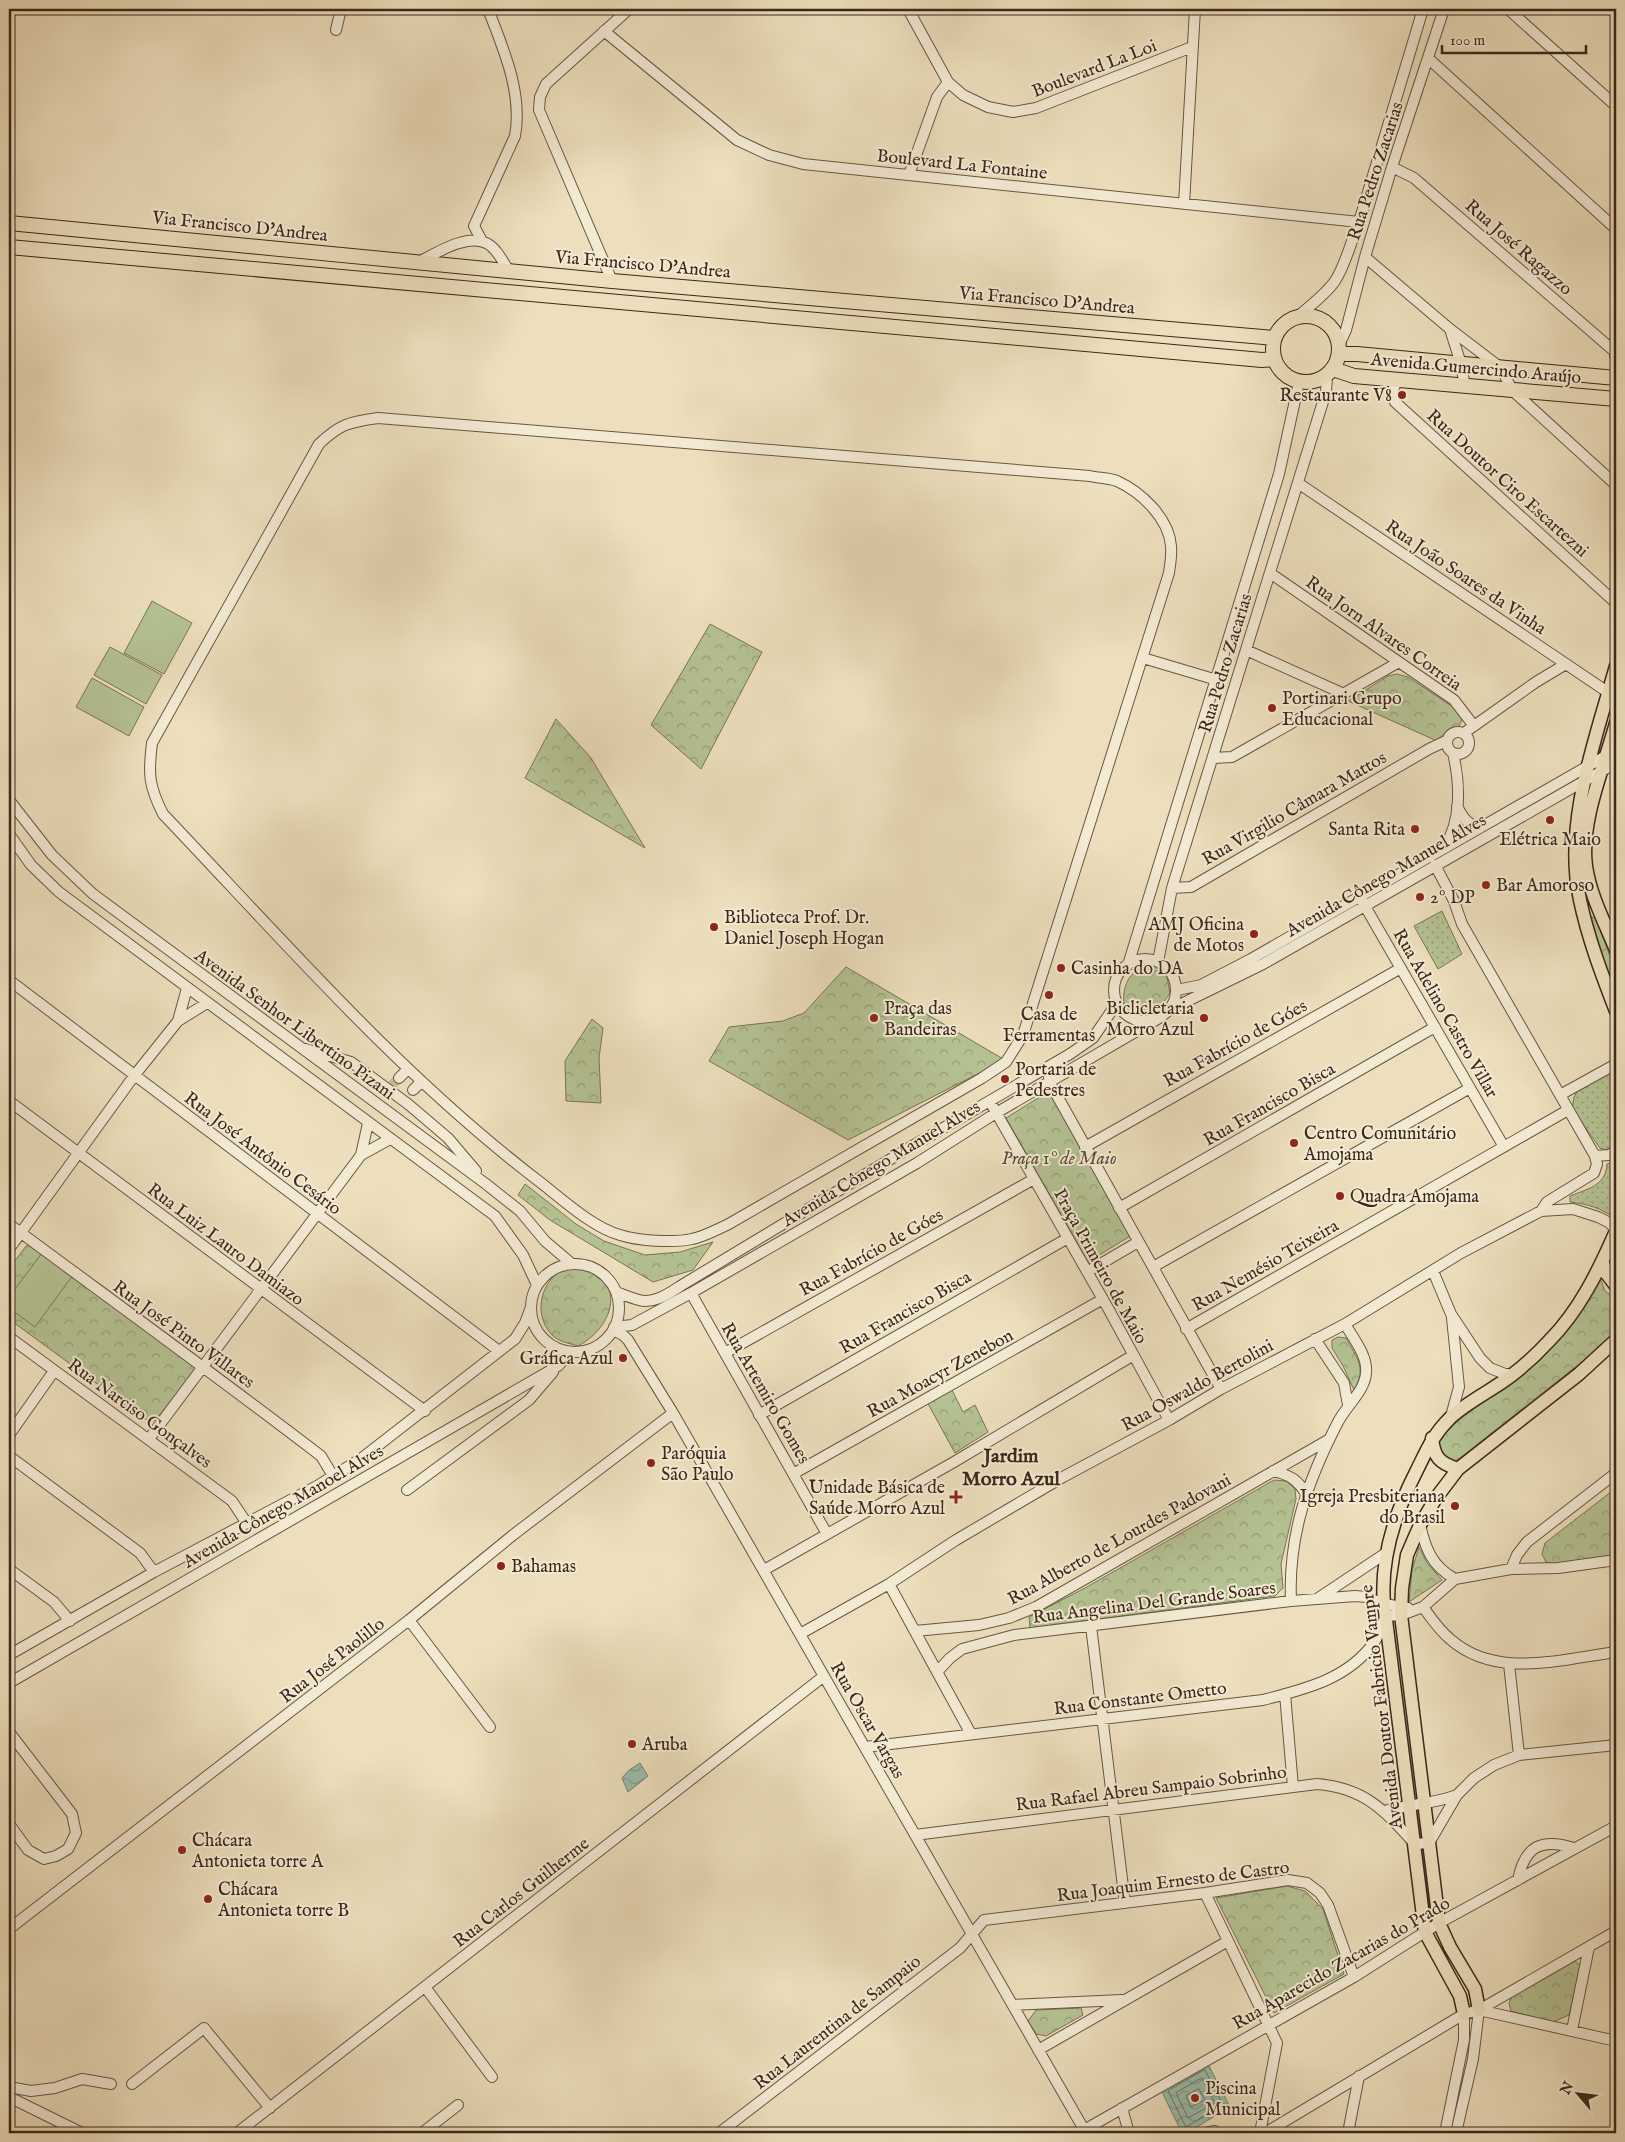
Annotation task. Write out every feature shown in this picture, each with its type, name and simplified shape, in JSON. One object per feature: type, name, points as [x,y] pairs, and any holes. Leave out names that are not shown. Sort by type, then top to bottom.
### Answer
[{"type":"highway","name":"Via Francisco D'Andrea","points":[[9,223],[612,281],[1275,338]]},
{"type":"highway","points":[[9,248],[1262,360],[1274,359]]},
{"type":"highway","points":[[1308,315],[1324,320],[1336,332],[1340,348],[1330,372],[1319,380],[1300,382],[1288,377],[1274,359],[1273,348],[1275,338],[1284,325],[1297,316],[1308,315]]},
{"type":"highway","name":"Avenida Gumercindo Araújo","points":[[1340,348],[1357,354],[1501,368],[1616,375]]},
{"type":"highway","name":"Avenida Gumercindo Araújo","points":[[1330,372],[1465,387],[1616,399]]},
{"type":"main road","points":[[1616,666],[1612,695],[1584,781],[1576,836],[1579,899],[1600,969],[1616,1012]]},
{"type":"main road","points":[[1616,723],[1613,756],[1603,771],[1585,836],[1586,866],[1594,897],[1614,936],[1616,950]]},
{"type":"main road","name":"Avenida Doutor Fabricio Vampre","points":[[1464,2014],[1460,1996],[1425,1932],[1382,1587],[1386,1552],[1401,1502],[1432,1438],[1451,1417],[1513,1374],[1557,1332],[1575,1309],[1602,1263],[1616,1231]]},
{"type":"main road","points":[[1602,1263],[1606,1274],[1616,1286]]},
{"type":"main road","name":"Avenida Doutor Fabricio Vampre","points":[[1479,2010],[1475,1989],[1450,1947],[1439,1923],[1425,1803],[1407,1555],[1420,1525],[1436,1498],[1458,1469],[1579,1374],[1616,1340]]},
{"type":"main road","points":[[1432,1438],[1433,1452],[1440,1460],[1458,1469]]},
{"type":"street","points":[[336,30],[341,9]]},
{"type":"street","points":[[482,241],[474,226],[516,136],[518,124],[508,63],[488,9]]},
{"type":"street","points":[[612,281],[539,110],[540,97],[546,84],[629,9]]},
{"type":"street","name":"Boulevard La Loi","points":[[908,9],[948,82],[963,95],[988,107],[1013,112],[1036,108],[1192,48]]},
{"type":"street","points":[[1184,204],[1194,9]]},
{"type":"street","name":"Rua Pedro Zacarias","points":[[1297,316],[1322,296],[1334,281],[1358,222],[1423,9]]},
{"type":"street","name":"Rua Pedro Zacarias","points":[[1340,348],[1392,167],[1444,9]]},
{"type":"street","points":[[1508,9],[1616,106]]},
{"type":"street","name":"Boulevard La Fontaine","points":[[604,31],[737,140],[762,151],[803,164],[1358,222]]},
{"type":"street","points":[[1428,59],[1616,229]]},
{"type":"street","points":[[909,175],[937,97],[948,82]]},
{"type":"street","name":"Rua José Ragazzo","points":[[1392,167],[1414,178],[1614,351],[1616,359]]},
{"type":"street","points":[[419,262],[449,246],[473,240],[482,241],[494,248],[509,271]]},
{"type":"street","points":[[1365,257],[1450,329],[1501,368],[1512,390],[1616,485]]},
{"type":"street","points":[[1450,329],[1461,364],[1465,387]]},
{"type":"street","name":"Rua Pedro Zacarias","points":[[1158,962],[1172,888],[1326,392],[1330,372]]},
{"type":"street","name":"Rua Doutor Ciro Escartezni","points":[[1397,380],[1392,393],[1394,402],[1616,603]]},
{"type":"street","name":"Rua Pedro Zacarias","points":[[1128,965],[1279,474],[1300,382]]},
{"type":"street","points":[[378,418],[1090,476],[1115,480],[1135,492],[1152,506],[1164,524],[1171,546],[1169,573],[1143,658],[1023,1035],[1006,1062],[982,1078],[727,1225],[692,1239],[655,1241],[620,1235],[590,1220],[500,1151],[408,1069],[163,814],[152,793],[149,768],[152,744],[319,444],[334,430],[351,422],[378,418]]},
{"type":"street","name":"Rua João Soares da Vinha","points":[[1298,483],[1612,695]]},
{"type":"street","name":"Rua Jorn Alvares Correia","points":[[1270,573],[1454,700],[1474,726]]},
{"type":"street","points":[[1246,650],[1344,694]]},
{"type":"street","points":[[1143,658],[1216,680]]},
{"type":"street","points":[[1213,758],[1232,757],[1400,662]]},
{"type":"street","points":[[1466,736],[1474,726],[1536,682],[1566,664]]},
{"type":"street","points":[[1444,849],[1450,838],[1459,788],[1457,771],[1452,749],[1450,735],[1457,732],[1466,736],[1469,745],[1466,751],[1452,749]]},
{"type":"street","name":"Rua Virgilio Câmara Mattos","points":[[1172,888],[1191,887],[1429,749],[1452,749]]},
{"type":"street","name":"Avenida Cônego Manuel Alves","points":[[1177,990],[1201,985],[1588,766],[1613,756]]},
{"type":"street","name":"Avenida Cônego Manuel Alves","points":[[614,1329],[632,1325],[691,1293],[917,1163],[996,1113],[1165,1014],[1263,964],[1603,771]]},
{"type":"street","name":"Avenida Senhor Libertino Pizani","points":[[9,800],[52,855],[93,894],[486,1184],[520,1211],[545,1241],[572,1264]]},
{"type":"street","points":[[1457,806],[1465,820],[1471,825],[1480,828]]},
{"type":"street","name":"Avenida Senhor Libertino Pizani","points":[[9,834],[31,865],[59,892],[495,1216],[524,1255],[537,1285]]},
{"type":"street","points":[[1435,865],[1454,901],[1462,924],[1595,1156],[1597,1164],[1594,1173],[1547,1202],[1541,1211]]},
{"type":"street","name":"Rua Adelino Castro Villar","points":[[1360,896],[1504,1147]]},
{"type":"street","points":[[1148,959],[1158,962],[1172,973],[1177,990],[1175,1001],[1165,1014],[1152,1021],[1136,1020],[1123,1012],[1117,1003],[1114,992],[1116,982],[1120,972],[1137,960],[1148,959]]},
{"type":"street","name":"Rua Fabrício de Góes","points":[[1085,1146],[1401,968]]},
{"type":"street","name":"Rua José Antônio Cesário","points":[[9,980],[499,1351]]},
{"type":"street","points":[[178,1021],[187,988]]},
{"type":"street","points":[[9,1249],[79,1155],[134,1076],[178,1021],[207,1003]]},
{"type":"street","name":"Avenida Cônego Manuel Alves","points":[[616,1292],[648,1302],[659,1299],[1070,1054],[1093,1038],[1117,1003]]},
{"type":"street","name":"Rua Francisco Bisca","points":[[1119,1208],[1435,1027]]},
{"type":"street","points":[[298,1047],[351,1062],[389,1088],[448,1138],[486,1184]]},
{"type":"street","points":[[1070,1054],[1050,1072],[1048,1077],[1050,1083],[1221,1389]]},
{"type":"street","points":[[1560,1096],[1616,1064]]},
{"type":"street","points":[[399,1078],[408,1069]]},
{"type":"street","points":[[413,1090],[421,1082]]},
{"type":"street","points":[[1153,1267],[1470,1088]]},
{"type":"street","name":"Rua Luiz Lauro Damiazo","points":[[9,1101],[425,1411]]},
{"type":"street","name":"Praça Primeiro de Maio","points":[[990,1102],[1103,1299],[1132,1356],[1169,1420]]},
{"type":"street","name":"Rua Nemésio Teixeira","points":[[1186,1329],[1568,1110]]},
{"type":"street","points":[[361,1156],[368,1122]]},
{"type":"street","points":[[149,1439],[361,1156],[390,1139]]},
{"type":"street","points":[[1595,1156],[1609,1155],[1616,1151]]},
{"type":"street","name":"Rua Fabrício de Góes","points":[[725,1353],[1034,1179]]},
{"type":"street","name":"Rua Oswaldo Bertolini","points":[[800,1634],[889,1584],[956,1540],[1054,1482],[1169,1420],[1221,1389],[1345,1324],[1461,1253],[1541,1211],[1573,1209],[1610,1223],[1616,1231]]},
{"type":"street","name":"Rua José Pinto Villares","points":[[9,1224],[141,1323],[204,1367],[321,1456],[333,1476]]},
{"type":"street","name":"Rua Francisco Bisca","points":[[759,1414],[1068,1238]]},
{"type":"street","points":[[1087,1272],[1138,1242]]},
{"type":"street","points":[[572,1264],[586,1265],[598,1271],[609,1280],[616,1292],[619,1304],[614,1329],[605,1340],[595,1347],[583,1351],[571,1352],[558,1349],[547,1342],[538,1332],[532,1320],[531,1307],[537,1285],[546,1274],[558,1267],[572,1264]]},
{"type":"street","points":[[1433,1270],[1451,1314],[1480,1358],[1490,1368],[1505,1374],[1513,1374]]},
{"type":"street","name":"Rua Artemiro Gomes","points":[[691,1293],[827,1534]]},
{"type":"street","name":"Rua Moacyr Zenebon","points":[[793,1474],[1103,1299]]},
{"type":"street","name":"Avenida Cônego Manoel Alves","points":[[9,1655],[154,1572],[333,1476],[362,1458],[425,1411],[515,1339],[531,1307]]},
{"type":"street","points":[[1451,1314],[1459,1387],[1451,1417]]},
{"type":"street","points":[[1291,1601],[1290,1575],[1293,1543],[1306,1494],[1328,1440],[1348,1405],[1362,1386],[1366,1373],[1365,1359],[1345,1324]]},
{"type":"street","name":"Rua Oscar Vargas","points":[[614,1329],[628,1340],[673,1413],[1085,2131]]},
{"type":"street","name":"Rua Narciso Gonçalves","points":[[9,1337],[232,1500],[246,1522]]},
{"type":"street","points":[[1315,1339],[1344,1383],[1348,1405]]},
{"type":"street","name":"Avenida Cônego Manoel Alves","points":[[9,1683],[558,1366],[571,1352]]},
{"type":"street","points":[[764,1570],[954,1462],[1132,1356]]},
{"type":"street","points":[[406,1490],[529,1400],[558,1366]]},
{"type":"street","points":[[9,1435],[54,1371]]},
{"type":"street","name":"Rua José Paolillo","points":[[9,1929],[409,1620],[513,1535],[673,1413]]},
{"type":"street","name":"Rua Alberto de Lourdes Padovani","points":[[914,1631],[979,1625],[1009,1618],[1036,1607],[1328,1440]]},
{"type":"street","points":[[9,1456],[140,1552],[154,1572]]},
{"type":"street","points":[[1273,1471],[1288,1475],[1299,1482],[1306,1494]]},
{"type":"street","points":[[1511,1569],[1517,1555],[1528,1542],[1616,1473]]},
{"type":"street","points":[[1420,1525],[1424,1542],[1431,1558],[1442,1571],[1455,1579]]},
{"type":"street","points":[[1316,1599],[1386,1552]]},
{"type":"street","points":[[1616,1560],[1558,1568],[1511,1569],[1455,1579],[1410,1609],[1437,1627],[1452,1641],[1492,1662],[1509,1664],[1535,1663],[1616,1652]]},
{"type":"street","points":[[9,1568],[54,1602],[70,1621]]},
{"type":"street","points":[[889,1584],[971,1734]]},
{"type":"street","name":"Rua Angelina Del Grande Soares","points":[[937,1672],[950,1658],[962,1650],[1014,1635],[1316,1599],[1367,1597],[1385,1610],[1410,1609]]},
{"type":"street","name":"Rua Constante Ometto","points":[[865,1747],[1263,1700],[1310,1688],[1332,1679],[1359,1660],[1375,1640],[1385,1610]]},
{"type":"street","points":[[1009,1618],[1014,1635]]},
{"type":"street","points":[[409,1620],[490,1727]]},
{"type":"street","points":[[1091,1626],[1125,1903]]},
{"type":"street","points":[[1509,1664],[1519,1756]]},
{"type":"street","name":"Rua Carlos Guilherme","points":[[237,2133],[824,1676]]},
{"type":"street","points":[[1285,1694],[1293,1787]]},
{"type":"street","points":[[9,1732],[72,1814],[76,1833],[68,1849],[56,1856],[44,1859],[28,1850],[9,1824]]},
{"type":"street","points":[[1415,1844],[1430,1843],[1457,1795],[1480,1773],[1494,1765],[1519,1756],[1616,1745]]},
{"type":"street","name":"Rua Rafael Abreu Sampaio Sobrinho","points":[[915,1835],[1317,1784],[1338,1786],[1359,1794],[1385,1811],[1415,1844]]},
{"type":"street","points":[[1385,1811],[1410,1804],[1441,1801],[1457,1795]]},
{"type":"street","name":"Rua Aparecido Zacarias do Prado","points":[[1085,2131],[1122,2108],[1354,1977],[1439,1923],[1616,1826]]},
{"type":"street","points":[[1518,1880],[1521,1863],[1533,1848],[1544,1844],[1557,1843],[1574,1848]]},
{"type":"street","name":"Rua Joaquim Ernesto de Castro","points":[[972,1934],[984,1920],[1204,1893],[1288,1880],[1307,1883],[1320,1893],[1328,1905],[1354,1977]]},
{"type":"street","points":[[1204,1893],[1277,2043],[1260,2133]]},
{"type":"street","points":[[1265,2133],[1464,2014],[1479,2010],[1616,1931]]},
{"type":"street","name":"Rua Laurentina de Sampaio","points":[[719,2133],[960,1948],[972,1934]]},
{"type":"street","points":[[1038,2050],[1228,1941]]},
{"type":"street","points":[[1572,2030],[1589,1947]]},
{"type":"street","points":[[425,1988],[492,2077]]},
{"type":"street","points":[[1013,2005],[1126,2000]]},
{"type":"street","points":[[1479,2010],[1616,2041]]},
{"type":"street","points":[[1456,2133],[1473,2059],[1479,2010]]},
{"type":"street","points":[[1445,2133],[1464,2040],[1464,2014]]},
{"type":"street","points":[[132,2084],[204,2028],[270,2108]]},
{"type":"street","points":[[1348,2133],[1359,2076]]},
{"type":"street","points":[[9,2087],[31,2091],[55,2088],[82,2079],[111,2084]]},
{"type":"street","points":[[9,2097],[80,2133]]},
{"type":"street","points":[[422,2133],[458,2105]]},
{"type":"street","points":[[1122,2108],[1129,2133]]},
{"type":"street","points":[[1204,2133],[1216,2131],[1217,2133]]},
{"type":"green space","points":[[152,601],[192,623],[164,674],[124,653]]},
{"type":"green space","points":[[710,624],[762,652],[701,769],[651,725]]},
{"type":"green space","points":[[110,647],[162,675],[146,704],[94,675]]},
{"type":"green space","points":[[1397,674],[1408,677],[1462,713],[1462,719],[1455,731],[1437,741],[1348,701],[1388,676]]},
{"type":"green space","points":[[92,678],[144,707],[129,736],[76,707]]},
{"type":"green space","points":[[556,719],[591,758],[645,848],[525,778]]},
{"type":"green space","points":[[1442,911],[1462,954],[1438,969],[1414,926]]},
{"type":"green space","points":[[1595,917],[1616,972],[1616,997],[1588,918]]},
{"type":"green space","points":[[1152,965],[1161,967],[1167,977],[1170,993],[1161,1005],[1151,1013],[1139,1015],[1132,1013],[1125,1009],[1125,987],[1128,980],[1137,970]]},
{"type":"green space","points":[[846,967],[1005,1060],[848,1140],[709,1061],[729,1027],[783,1021],[804,1013]]},
{"type":"green space","points":[[592,1019],[603,1028],[599,1058],[601,1103],[566,1101],[565,1061]]},
{"type":"green space","points":[[1610,1072],[1616,1073],[1616,1149],[1606,1150],[1600,1148],[1572,1109],[1577,1092]]},
{"type":"green space","name":"Praça 1º de Maio","points":[[1051,1090],[1132,1235],[1088,1262],[1006,1118]]},
{"type":"green space","points":[[1616,1161],[1616,1219],[1594,1207],[1570,1202],[1570,1196],[1594,1186],[1603,1177],[1607,1164]]},
{"type":"green space","points":[[525,1184],[576,1224],[604,1241],[645,1255],[680,1252],[713,1242],[693,1270],[653,1282],[550,1220],[518,1195]]},
{"type":"green space","points":[[26,1246],[31,1246],[193,1365],[192,1374],[153,1421],[145,1419],[9,1319],[9,1269]]},
{"type":"green space","points":[[42,1253],[73,1275],[35,1327],[9,1308],[9,1297]]},
{"type":"green space","points":[[573,1266],[590,1271],[602,1278],[609,1289],[611,1301],[602,1326],[578,1346],[561,1341],[552,1335],[545,1326],[541,1305],[547,1284],[554,1276]]},
{"type":"green space","points":[[1600,1278],[1605,1291],[1616,1299],[1616,1332],[1593,1353],[1460,1458],[1454,1461],[1440,1458],[1437,1443],[1445,1433],[1454,1424],[1536,1362],[1564,1335],[1582,1310]]},
{"type":"green space","points":[[1338,1337],[1346,1338],[1359,1363],[1360,1375],[1354,1390],[1332,1348],[1332,1340]]},
{"type":"green space","points":[[951,1388],[963,1412],[975,1405],[988,1432],[955,1453],[927,1402]]},
{"type":"green space","points":[[1274,1480],[1286,1481],[1295,1489],[1296,1499],[1281,1564],[1283,1588],[1275,1596],[1030,1628],[1029,1617],[1085,1588]]},
{"type":"green space","points":[[1616,1488],[1616,1557],[1557,1565],[1546,1562],[1542,1554],[1545,1543]]},
{"type":"green space","points":[[1419,1547],[1427,1563],[1442,1580],[1409,1602],[1412,1570]]},
{"type":"green space","points":[[1287,1886],[1305,1891],[1323,1909],[1344,1974],[1274,2013],[1216,1898]]},
{"type":"green space","points":[[1575,1961],[1581,1966],[1569,2015],[1553,2022],[1511,2011],[1509,2003],[1512,1996]]},
{"type":"green space","points":[[1081,2008],[1083,2015],[1046,2036],[1036,2034],[1028,2021],[1036,2010]]},
{"type":"water","points":[[640,1763],[648,1776],[628,1792],[622,1778],[628,1771]]},
{"type":"water","name":"Piscina Municipal","points":[[1207,2062],[1230,2107],[1187,2133],[1182,2133],[1160,2088]]},
{"type":"tunnel","points":[[391,1086],[399,1078]]},
{"type":"place","name":"Restaurante V8","points":[[1402,395]]},
{"type":"place","name":"Portinari Grupo Educacional","points":[[1272,708]]},
{"type":"place","name":"Elétrica Maio","points":[[1550,820]]},
{"type":"place","name":"Santa Rita","points":[[1415,829]]},
{"type":"place","name":"Bar Amoroso","points":[[1486,885]]},
{"type":"place","name":"2º DP","points":[[1420,897]]},
{"type":"place","name":"Biblioteca Prof. Dr. Daniel Joseph Hogan","points":[[714,927]]},
{"type":"place","name":"AMJ Oficina de Motos","points":[[1254,934]]},
{"type":"place","name":"Casinha do DA","points":[[1061,968]]},
{"type":"place","name":"Casa de Ferramentas","points":[[1049,995]]},
{"type":"place","name":"Praça das Bandeiras","points":[[874,1018]]},
{"type":"place","name":"Biclicletaria Morro Azul","points":[[1204,1018]]},
{"type":"place","name":"Portaria de Pedestres","points":[[1005,1079]]},
{"type":"place","name":"Centro Comunitário Amojama","points":[[1294,1143]]},
{"type":"place","name":"Quadra Amojama","points":[[1340,1196]]},
{"type":"place","name":"Gráfica Azul","points":[[623,1358]]},
{"type":"place","name":"Paróquia São Paulo","points":[[651,1463]]},
{"type":"place","name":"Unidade Básica de Saúde Morro Azul","points":[[956,1497]]},
{"type":"place","name":"Igreja Presbiteriana do Brasil","points":[[1455,1506]]},
{"type":"place","name":"Bahamas","points":[[501,1566]]},
{"type":"place","name":"Aruba","points":[[632,1744]]},
{"type":"place","name":"Chácara Antonieta torre A","points":[[182,1850]]},
{"type":"place","name":"Chácara Antonieta torre B","points":[[208,1899]]},
{"type":"place","name":"Piscina Municipal","points":[[1195,2098]]},
{"type":"district","name":"Jardim Morro Azul","points":[[1011,1466]]}]
